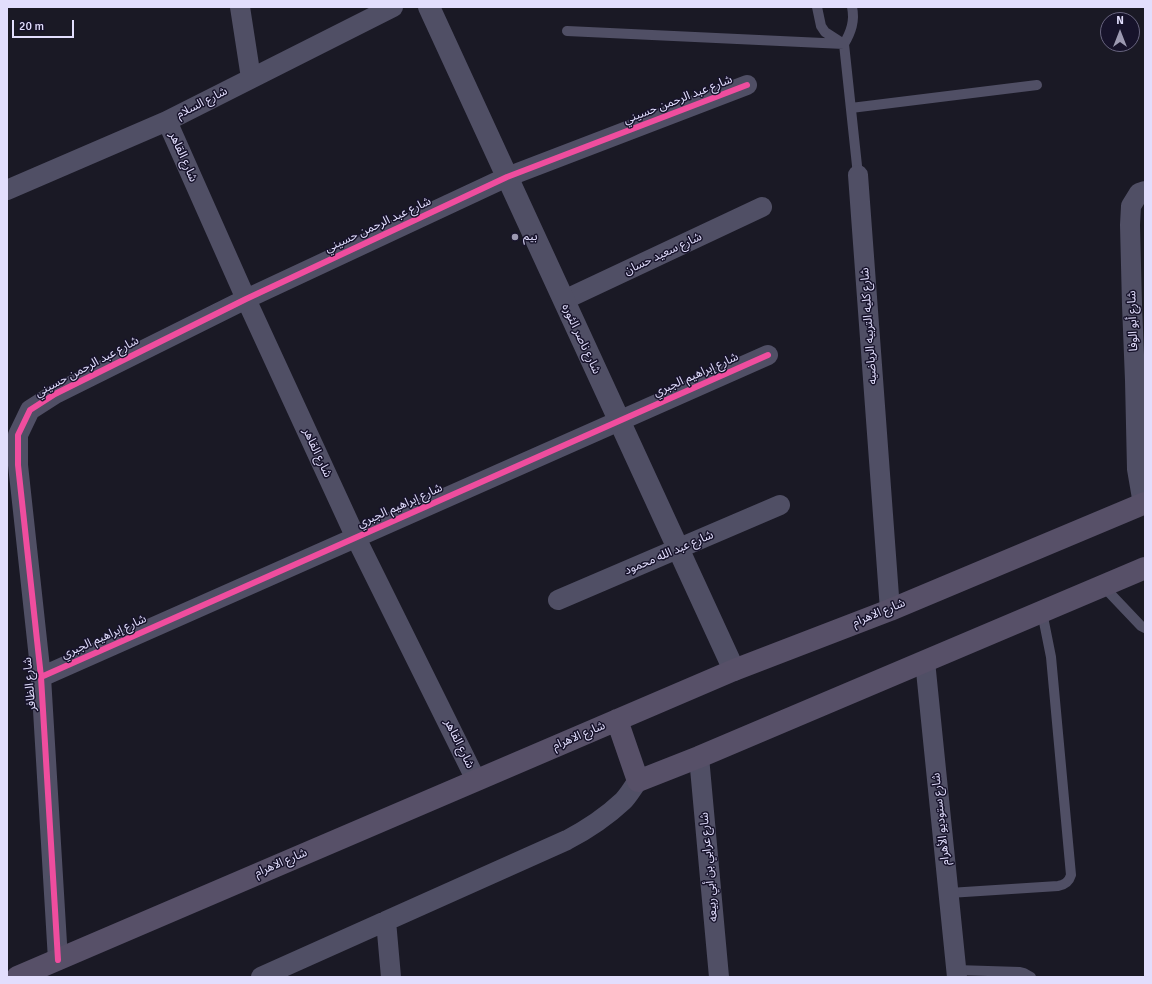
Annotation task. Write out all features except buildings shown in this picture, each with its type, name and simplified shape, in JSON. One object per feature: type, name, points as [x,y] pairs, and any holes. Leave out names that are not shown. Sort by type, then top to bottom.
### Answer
[{"type":"main road","name":"شارع الاهرام","points":[[17,977],[734,670],[890,610],[1144,503]]},
{"type":"main road","points":[[617,720],[638,781],[699,757],[1145,568]]},
{"type":"street","points":[[240,7],[251,78]]},
{"type":"street","name":"شارع السلام","points":[[7,190],[167,121],[393,7]]},
{"type":"street","name":"شارع ناصر الثوره","points":[[429,7],[734,670]]},
{"type":"street","name":"شارع عبد الرحمن حسيني","points":[[30,410],[55,394],[246,299],[507,177],[747,85]]},
{"type":"street","name":"شارع القاهر","points":[[167,121],[246,299],[356,538],[476,780]]},
{"type":"street","name":"شارع كليه التربيه الرياضيه","points":[[858,175],[890,610]]},
{"type":"street","name":"شارع أبو الوفا","points":[[1144,503],[1141,467],[1140,379],[1130,225],[1131,206],[1139,194],[1145,191]]},
{"type":"street","name":"شارع سعيد حسان","points":[[564,300],[762,207]]},
{"type":"street","name":"شارع إبراهيم الجبري","points":[[41,677],[768,355]]},
{"type":"street","name":"شارع الظافر","points":[[30,410],[18,435],[18,465],[41,677],[58,960]]},
{"type":"street","name":"شارع عبد الله محمود","points":[[558,600],[780,505]]},
{"type":"street","name":"شارع ستوديو الأهرام","points":[[925,661],[957,974]]},
{"type":"street","name":"شارع عرابي بن أبي ربيعه","points":[[699,757],[719,977]]},
{"type":"street","points":[[261,977],[560,844],[588,829],[607,816],[624,800],[638,781]]},
{"type":"street","points":[[386,921],[391,977]]},
{"type":"lane","points":[[817,7],[821,26],[825,32],[844,44]]},
{"type":"lane","name":"شارع كليه التربيه الرياضيه","points":[[852,7],[853,22],[844,44],[858,175]]},
{"type":"lane","points":[[567,31],[844,44]]},
{"type":"lane","points":[[851,108],[1037,85]]},
{"type":"lane","points":[[1103,586],[1141,626],[1145,628]]},
{"type":"lane","points":[[949,893],[1058,886],[1063,885],[1070,879],[1071,875],[1051,656],[1042,612]]},
{"type":"lane","points":[[957,974],[1024,972],[1031,977]]},
{"type":"cycle path","points":[[58,960],[41,677],[18,465],[18,435],[30,410],[55,394],[246,299],[507,177],[747,85]]},
{"type":"cycle path","points":[[41,677],[768,355]]},
{"type":"place","name":"بيم","points":[[515,237]]}]
